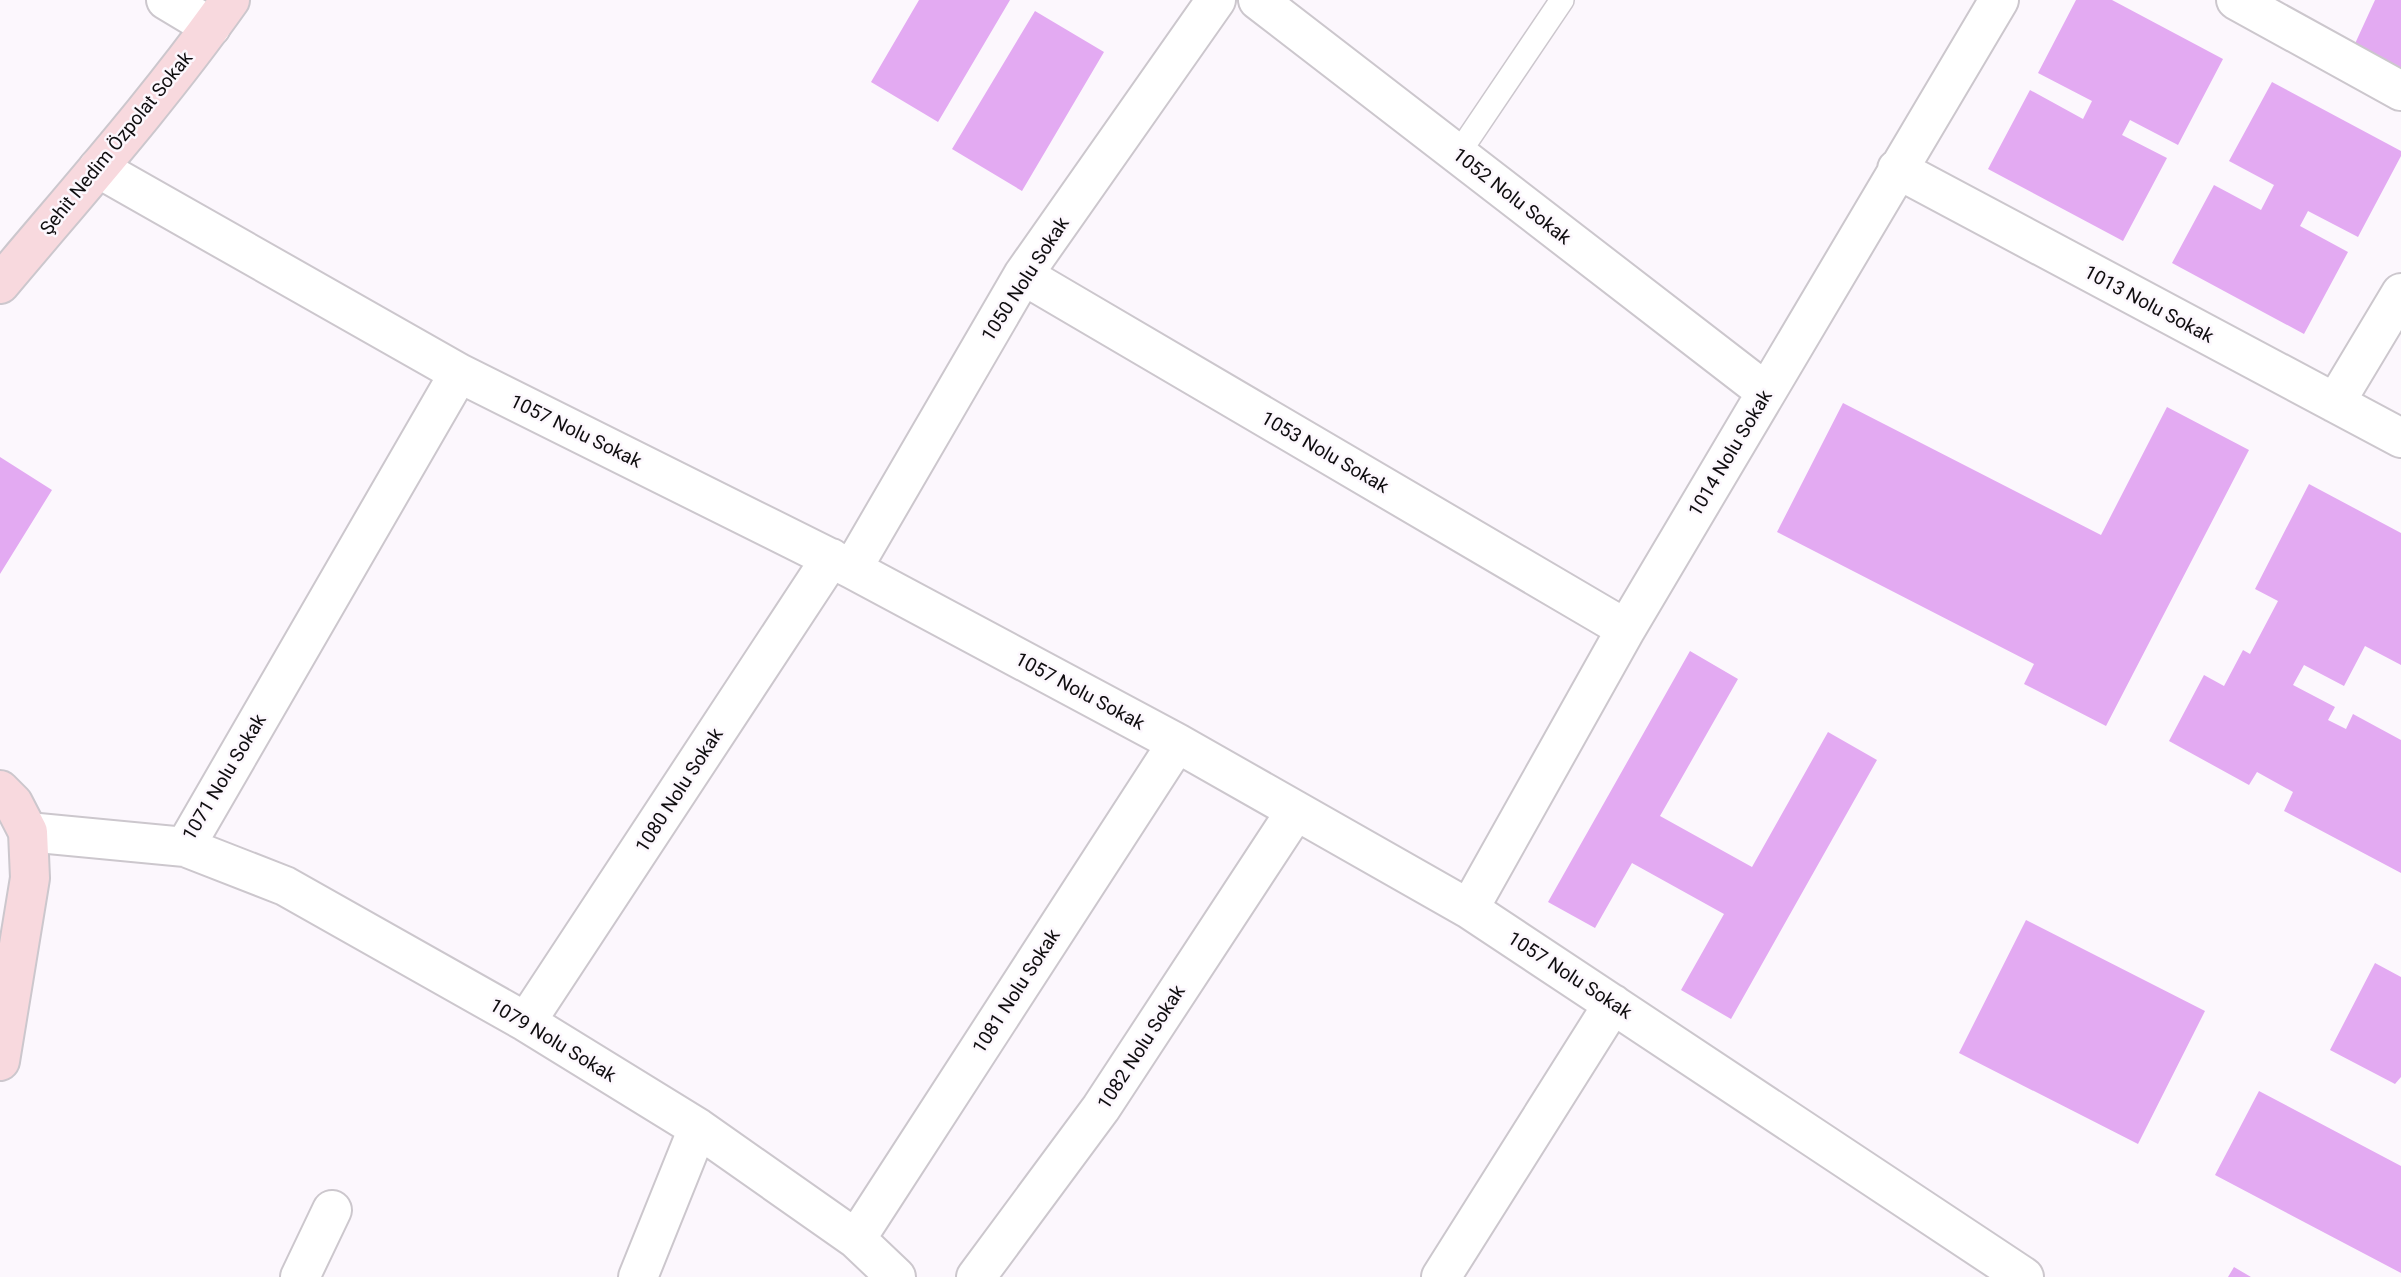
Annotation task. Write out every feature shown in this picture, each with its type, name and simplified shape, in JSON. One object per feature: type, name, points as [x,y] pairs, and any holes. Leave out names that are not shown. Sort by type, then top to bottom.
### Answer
[{"type":"street","points":[[166,0],[220,14]]},
{"type":"street","name":"1052 Nolu Sokak","points":[[1258,0],[1766,392]]},
{"type":"street","name":"1014 Nolu Sokak","points":[[1469,909],[1626,629],[1999,0]]},
{"type":"street","points":[[2236,0],[2401,91]]},
{"type":"street","name":"1050 Nolu Sokak","points":[[841,564],[1023,275],[1209,2]]},
{"type":"street","name":"Şehit Nedim Özpolat Sokak","points":[[0,284],[98,168],[220,14]]},
{"type":"street","name":"1057 Nolu Sokak","points":[[98,168],[459,373],[841,564],[1177,743],[1469,909],[2024,1277]]},
{"type":"street","name":"1013 Nolu Sokak","points":[[1897,169],[2401,438]]},
{"type":"street","name":"1053 Nolu Sokak","points":[[1023,275],[1626,629]]},
{"type":"street","points":[[2336,403],[2401,293]]},
{"type":"street","name":"1071 Nolu Sokak","points":[[28,832],[185,847],[459,373]]},
{"type":"street","name":"1080 Nolu Sokak","points":[[526,1022],[841,564]]},
{"type":"street","name":"1081 Nolu Sokak","points":[[856,1239],[1177,743]]},
{"type":"street","points":[[0,790],[13,803],[28,832],[30,878],[1,1048]]},
{"type":"street","name":"1082 Nolu Sokak","points":[[976,1277],[1101,1108],[1295,811]]},
{"type":"street","name":"1079 Nolu Sokak","points":[[185,847],[285,886],[526,1022],[698,1129],[856,1239],[896,1277]]},
{"type":"street","points":[[1441,1277],[1613,1004]]},
{"type":"street","points":[[638,1277],[698,1129]]},
{"type":"street","points":[[300,1277],[332,1210]]},
{"type":"lane","points":[[1458,154],[1562,0]]},
{"type":"building","points":[[919,0],[1010,0],[938,122],[871,82]]},
{"type":"building","points":[[2076,0],[2112,0],[2223,59],[2178,145],[2130,120],[2122,135],[2167,158],[2123,241],[1988,169],[2030,90],[2083,119],[2092,101],[2038,73]]},
{"type":"building","points":[[2375,0],[2401,0],[2401,71],[2353,48]]},
{"type":"building","points":[[1035,11],[1104,52],[1022,191],[952,149]]},
{"type":"building","points":[[2272,82],[2401,151],[2401,156],[2358,237],[2308,211],[2300,226],[2348,252],[2304,334],[2172,263],[2214,185],[2261,210],[2274,185],[2229,161]]},
{"type":"building","points":[[1843,403],[2101,535],[2167,407],[2249,450],[2106,726],[2024,684],[2034,664],[1777,532]]},
{"type":"building","points":[[0,457],[52,490],[0,574]]},
{"type":"building","points":[[2309,484],[2401,533],[2401,665],[2365,646],[2344,686],[2304,665],[2293,685],[2335,707],[2328,720],[2346,729],[2353,714],[2401,740],[2401,873],[2284,811],[2293,792],[2257,772],[2249,785],[2169,741],[2204,675],[2224,686],[2243,650],[2250,654],[2278,601],[2255,589]]},
{"type":"building","points":[[1690,651],[1738,679],[1660,816],[1752,867],[1828,732],[1877,760],[1731,1019],[1681,990],[1724,914],[1632,863],[1595,928],[1548,902]]},
{"type":"building","points":[[2026,920],[2205,1011],[2138,1144],[1959,1053]]},
{"type":"building","points":[[2375,963],[2401,977],[2401,1077],[2395,1084],[2330,1050]]},
{"type":"building","points":[[2259,1091],[2401,1166],[2401,1273],[2215,1175]]},
{"type":"building","points":[[2234,1267],[2251,1277],[2228,1277]]}]
